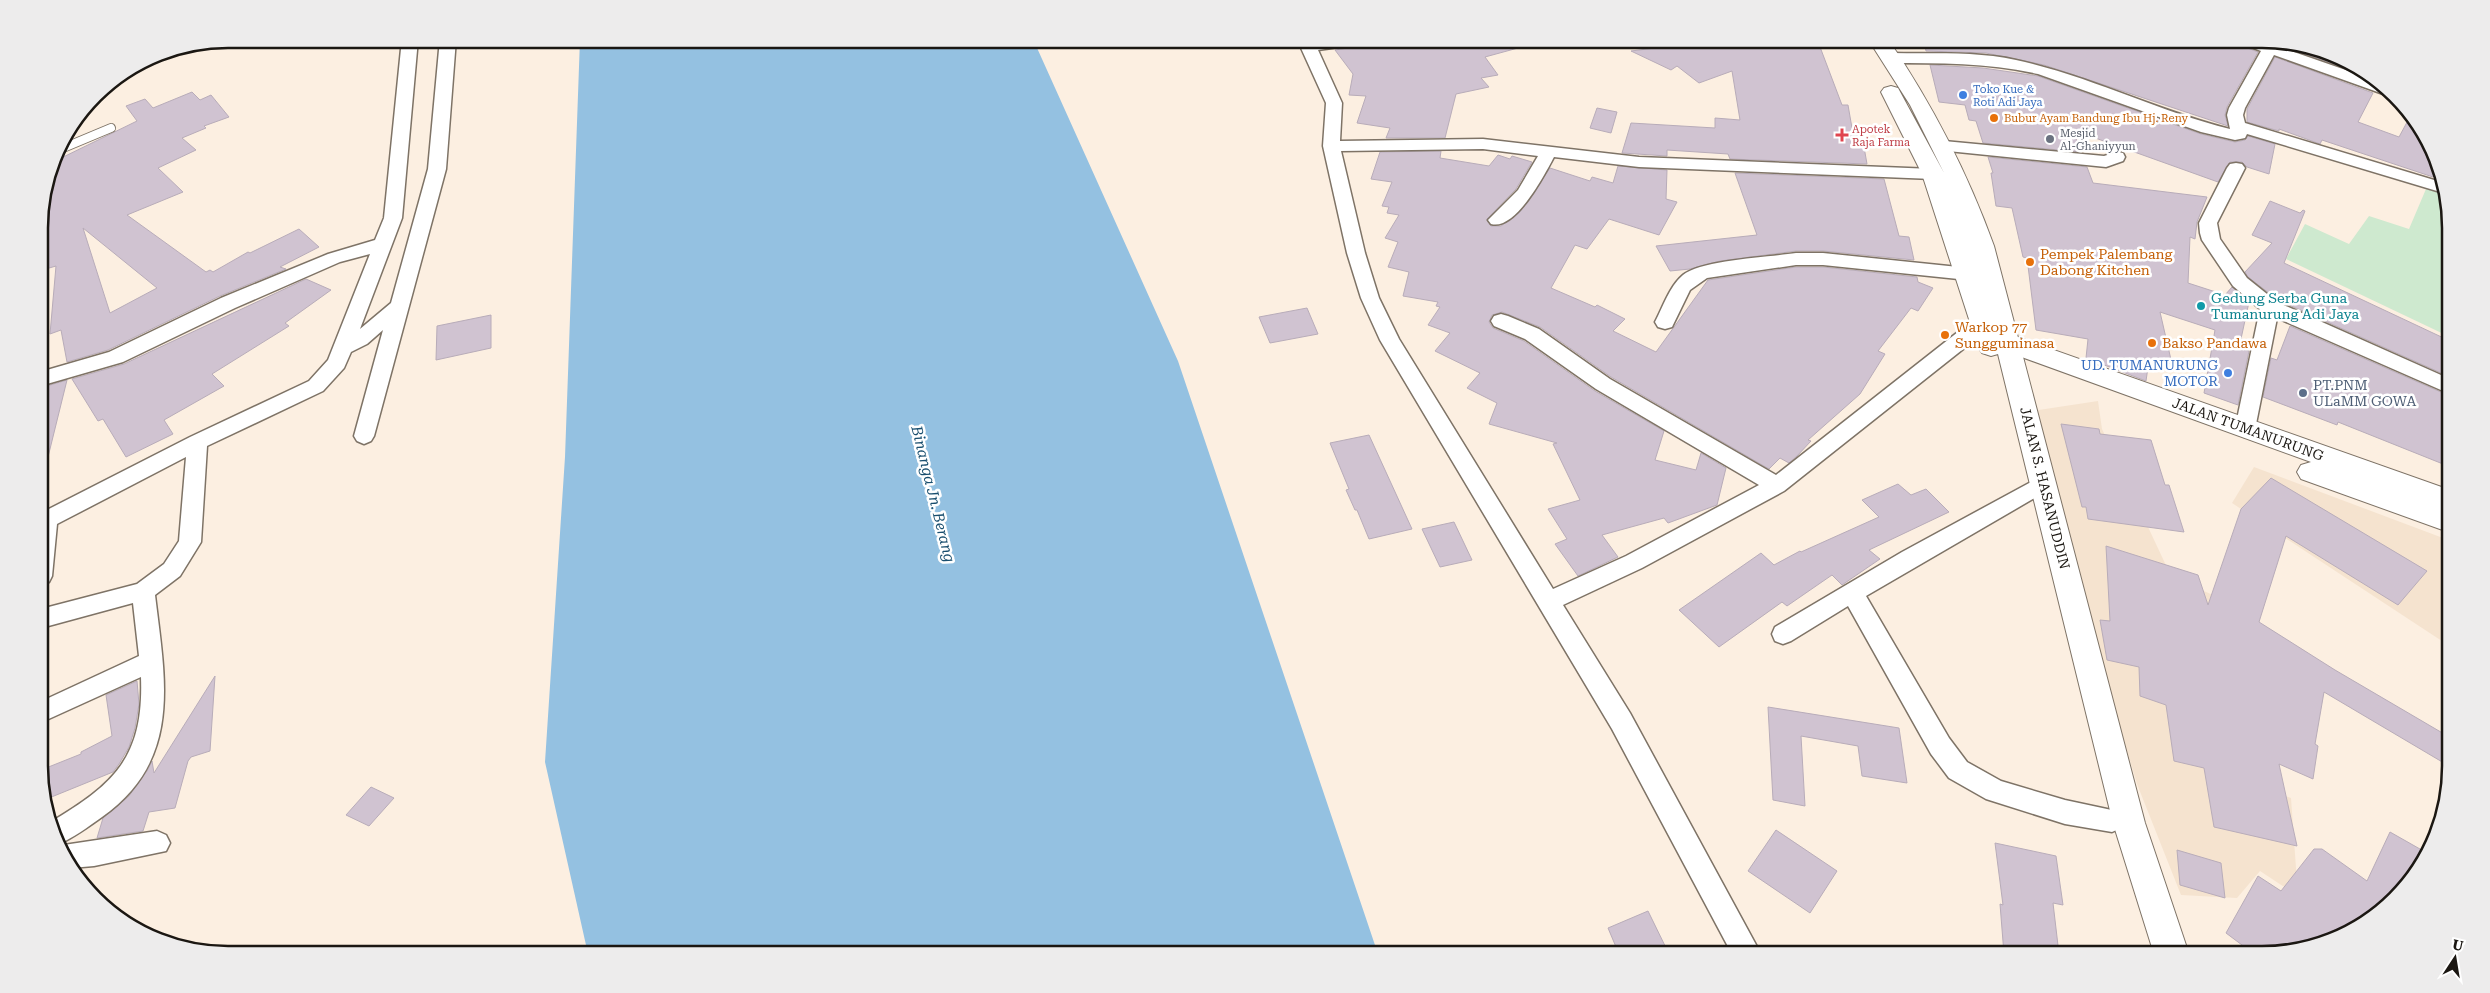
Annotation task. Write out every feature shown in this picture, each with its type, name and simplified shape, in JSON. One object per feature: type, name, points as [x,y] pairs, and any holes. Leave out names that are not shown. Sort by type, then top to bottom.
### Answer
[{"type":"main road","name":"JALAN S. HASANUDDIN","points":[[1867,48],[1933,174],[1968,274],[1998,345],[2130,823],[2169,946]]},
{"type":"main road","name":"JALAN S. HASANUDDIN","points":[[1885,48],[1944,146],[1958,176],[1993,278],[1998,345],[2031,490],[2112,820],[2151,946]]},
{"type":"main road","name":"JALAN TUMANURUNG","points":[[1998,345],[2442,498]]},
{"type":"main road","name":"JALAN TUMANURUNG","points":[[1998,345],[2442,519]]},
{"type":"street","points":[[48,519],[197,442],[316,386],[337,363],[393,218],[409,48]]},
{"type":"street","points":[[364,436],[437,169],[447,48]]},
{"type":"street","points":[[1308,48],[1334,103],[1331,146],[1356,253],[1370,298],[1390,340],[1621,721],[1743,946]]},
{"type":"street","points":[[1885,48],[2014,64],[2043,71],[2207,128],[2235,135],[2239,134],[2235,115],[2237,108],[2270,49],[2372,85]]},
{"type":"street","points":[[2238,126],[2437,185]]},
{"type":"street","points":[[1331,146],[1450,143],[1639,162],[1933,174]]},
{"type":"street","points":[[1944,146],[2106,162],[2117,157]]},
{"type":"street","points":[[1497,220],[1525,193],[1549,152]]},
{"type":"street","points":[[2236,168],[2208,223],[2211,240],[2240,282],[2270,307],[2442,383]]},
{"type":"street","points":[[48,377],[116,357],[228,303],[334,258],[384,244]]},
{"type":"street","points":[[1665,322],[1684,282],[1694,275],[1730,268],[1796,259],[1823,259],[1968,274]]},
{"type":"street","points":[[344,347],[360,339],[400,306]]},
{"type":"street","points":[[2245,429],[2270,307]]},
{"type":"street","points":[[1501,321],[1532,334],[1602,384],[1737,464],[1777,485]]},
{"type":"street","points":[[1548,601],[1634,562],[1777,485],[1998,345]]},
{"type":"street","points":[[48,617],[143,592],[160,581],[172,570],[190,542],[197,442]]},
{"type":"street","points":[[1783,634],[1852,592],[2031,490]]},
{"type":"street","points":[[59,830],[117,790],[134,770],[145,748],[152,728],[154,699],[143,592]]},
{"type":"street","points":[[1852,592],[1940,746],[1958,770],[1995,791],[2065,812],[2112,820]]},
{"type":"street","points":[[48,709],[150,661]]},
{"type":"street","points":[[72,855],[94,854],[157,843]]},
{"type":"lane","points":[[67,146],[111,128]]},
{"type":"shaded area","points":[[2098,401],[2102,429],[2171,576],[2215,596],[2230,778],[2291,798],[2298,896],[2260,871],[2237,898],[2181,895],[2137,784],[2025,412]]},
{"type":"shaded area","points":[[2254,467],[2442,538],[2442,641],[2232,503]]},
{"type":"green space","points":[[2426,189],[2439,193],[2442,215],[2442,333],[2286,259],[2305,224],[2349,244],[2369,216],[2409,229]]},
{"type":"water","name":"Binanga Jn. Berang","points":[[580,48],[1037,48],[1178,361],[1375,946],[586,946],[545,762],[565,457]]},
{"type":"building","points":[[1348,48],[1518,48],[1485,57],[1498,75],[1481,78],[1489,87],[1456,94],[1445,138],[1386,138],[1390,128],[1357,123],[1366,96],[1349,95],[1353,74],[1335,50]]},
{"type":"building","points":[[1655,48],[1820,48],[1842,105],[1848,105],[1852,128],[1856,128],[1859,147],[1864,147],[1867,164],[1730,159],[1728,154],[1667,150],[1667,156],[1622,153],[1631,123],[1715,128],[1715,118],[1740,120],[1732,71],[1699,83],[1677,66],[1671,70],[1631,51]]},
{"type":"building","points":[[1925,48],[2248,48],[2258,52],[2227,107],[2225,115],[2228,126],[2044,65],[1986,53],[1926,51]]},
{"type":"building","points":[[2295,51],[2321,57],[2346,68]]},
{"type":"building","points":[[2275,57],[2373,93],[2358,122],[2399,137],[2408,121],[2424,148],[2434,174],[2433,177],[2322,140],[2320,144],[2279,129],[2279,131],[2247,122],[2247,109]]},
{"type":"building","points":[[1930,65],[1983,68],[2038,76],[2201,134],[2235,142],[2245,140],[2248,136],[2275,144],[2269,174],[2247,167],[2242,162],[2230,162],[2218,182],[2073,130],[2081,152],[1983,143],[1976,121],[1969,120],[1965,105],[1939,102]]},
{"type":"building","points":[[192,92],[200,100],[211,95],[229,117],[204,126],[206,128],[182,138],[196,150],[158,168],[183,192],[127,215],[206,272],[210,270],[213,272],[248,252],[250,253],[299,229],[319,247],[280,267],[286,269],[220,296],[108,350],[67,362],[61,330],[50,334],[56,266],[48,268],[48,215],[57,169],[61,158],[137,121],[126,106],[145,99],[153,108]],"holes":[[[83,228],[157,288],[110,313]]]},
{"type":"building","points":[[1597,108],[1617,112],[1611,133],[1590,128]]},
{"type":"building","points":[[1441,151],[1440,158],[1489,166],[1498,155],[1510,159],[1512,156],[1532,162],[1516,189],[1487,219],[1491,226],[1501,226],[1520,212],[1550,168],[1590,181],[1592,177],[1613,183],[1618,166],[1667,170],[1666,199],[1677,202],[1659,235],[1609,219],[1587,249],[1575,245],[1551,288],[1595,307],[1597,305],[1625,319],[1613,331],[1656,352],[1708,280],[1796,267],[1823,267],[1917,277],[1918,282],[1933,288],[1918,311],[1911,308],[1878,351],[1885,354],[1860,394],[1808,440],[1811,441],[1789,463],[1780,458],[1769,469],[1611,377],[1540,327],[1502,312],[1492,315],[1489,322],[1493,328],[1524,341],[1595,391],[1664,431],[1655,460],[1696,470],[1701,453],[1726,468],[1717,505],[1668,523],[1664,518],[1602,535],[1618,557],[1578,576],[1555,544],[1567,539],[1548,509],[1580,500],[1553,444],[1557,443],[1489,424],[1497,403],[1467,388],[1480,373],[1435,351],[1450,333],[1428,325],[1440,307],[1436,306],[1438,302],[1403,296],[1409,272],[1388,267],[1398,242],[1385,238],[1399,215],[1387,213],[1389,207],[1382,206],[1392,182],[1371,179],[1380,152]]},
{"type":"building","points":[[1988,157],[2087,167],[2093,183],[2207,197],[2197,222],[2195,239],[2190,237],[2188,283],[2225,295],[2232,287],[2249,302],[2239,348],[2249,351],[2238,405],[2204,393],[2215,330],[2160,312],[2172,364],[2149,360],[2146,381],[2086,358],[2088,339],[2036,330],[2027,258],[2023,257],[2012,208],[1996,206],[1991,173],[1993,173]]},
{"type":"building","points":[[1735,173],[1884,179],[1899,236],[1909,237],[1914,260],[1823,251],[1796,251],[1720,261],[1690,269],[1670,271],[1656,246],[1757,235]]},
{"type":"building","points":[[2270,201],[2300,213],[2303,210],[2305,211],[2284,263],[2442,337],[2442,373],[2278,300],[2248,277],[2245,272],[2272,243],[2252,235]]},
{"type":"building","points":[[306,279],[331,290],[285,323],[289,326],[212,374],[224,386],[164,420],[173,434],[126,457],[103,419],[98,421],[72,379],[124,364]]},
{"type":"building","points":[[1307,308],[1318,334],[1270,343],[1259,317]]},
{"type":"building","points":[[491,315],[491,348],[436,360],[437,326]]},
{"type":"building","points":[[2290,326],[2442,392],[2442,464],[2338,422],[2337,425],[2263,397],[2271,358],[2277,360]]},
{"type":"building","points":[[67,380],[48,457],[48,386]]},
{"type":"building","points":[[2061,424],[2099,429],[2100,434],[2151,440],[2165,485],[2169,485],[2184,532],[2088,519],[2086,507],[2082,507]]},
{"type":"building","points":[[1369,435],[1412,529],[1369,539],[1346,490],[1349,489],[1330,443]]},
{"type":"building","points":[[2271,478],[2427,571],[2398,605],[2286,536],[2259,622],[2335,670],[2442,733],[2442,762],[2324,692],[2315,744],[2318,746],[2313,779],[2279,764],[2297,846],[2214,827],[2204,768],[2174,761],[2166,705],[2140,696],[2139,667],[2107,660],[2100,620],[2110,621],[2106,546],[2198,575],[2208,605],[2241,509]]},
{"type":"building","points":[[1898,484],[1911,495],[1926,489],[1949,512],[1869,550],[1880,559],[1842,585],[1832,575],[1787,606],[1782,602],[1719,647],[1679,610],[1761,553],[1774,565],[1800,551],[1879,517],[1862,500]]},
{"type":"building","points":[[1454,522],[1472,560],[1440,567],[1422,529]]},
{"type":"building","points":[[215,676],[210,751],[191,757],[188,761],[175,808],[149,812],[143,831],[97,838],[103,818],[129,796],[152,761],[154,773]]},
{"type":"building","points":[[137,681],[139,704],[135,728],[129,747],[113,772],[50,797],[48,767],[81,754],[81,752],[112,736],[106,695]]},
{"type":"building","points":[[1768,707],[1899,728],[1907,783],[1862,776],[1858,746],[1801,736],[1805,806],[1773,800]]},
{"type":"building","points":[[371,787],[394,798],[369,826],[346,815]]},
{"type":"building","points":[[1776,830],[1837,871],[1810,913],[1748,871]]},
{"type":"building","points":[[2390,832],[2421,850],[2412,866],[2390,893],[2363,915],[2332,932],[2298,942],[2263,946],[2243,946],[2226,933],[2258,876],[2281,891],[2314,849],[2322,849],[2367,881]]},
{"type":"building","points":[[1995,843],[2056,856],[2063,905],[2053,903],[2058,946],[2003,946],[2000,904],[2003,905]]},
{"type":"building","points":[[2177,850],[2221,863],[2225,898],[2180,885]]},
{"type":"building","points":[[1648,911],[1665,946],[1616,946],[1608,928]]},
{"type":"place","name":"Toko Kue & Roti Adi Jaya","points":[[1963,95]]},
{"type":"place","name":"Bubur Ayam Bandung Ibu Hj. Reny","points":[[1994,118]]},
{"type":"place","name":"Apotek Raja Farma","points":[[1842,135]]},
{"type":"place","name":"Mesjid Al-Ghaniyyun","points":[[2050,139]]},
{"type":"place","name":"Pempek Palembang Dabong Kitchen","points":[[2030,262]]},
{"type":"place","name":"Gedung Serba Guna Tumanurung Adi Jaya","points":[[2201,306]]},
{"type":"place","name":"Warkop 77 Sungguminasa","points":[[1945,335]]},
{"type":"place","name":"Bakso Pandawa","points":[[2152,343]]},
{"type":"place","name":"UD. TUMANURUNG MOTOR","points":[[2228,373]]},
{"type":"place","name":"PT.PNM ULaMM GOWA","points":[[2303,393]]}]
